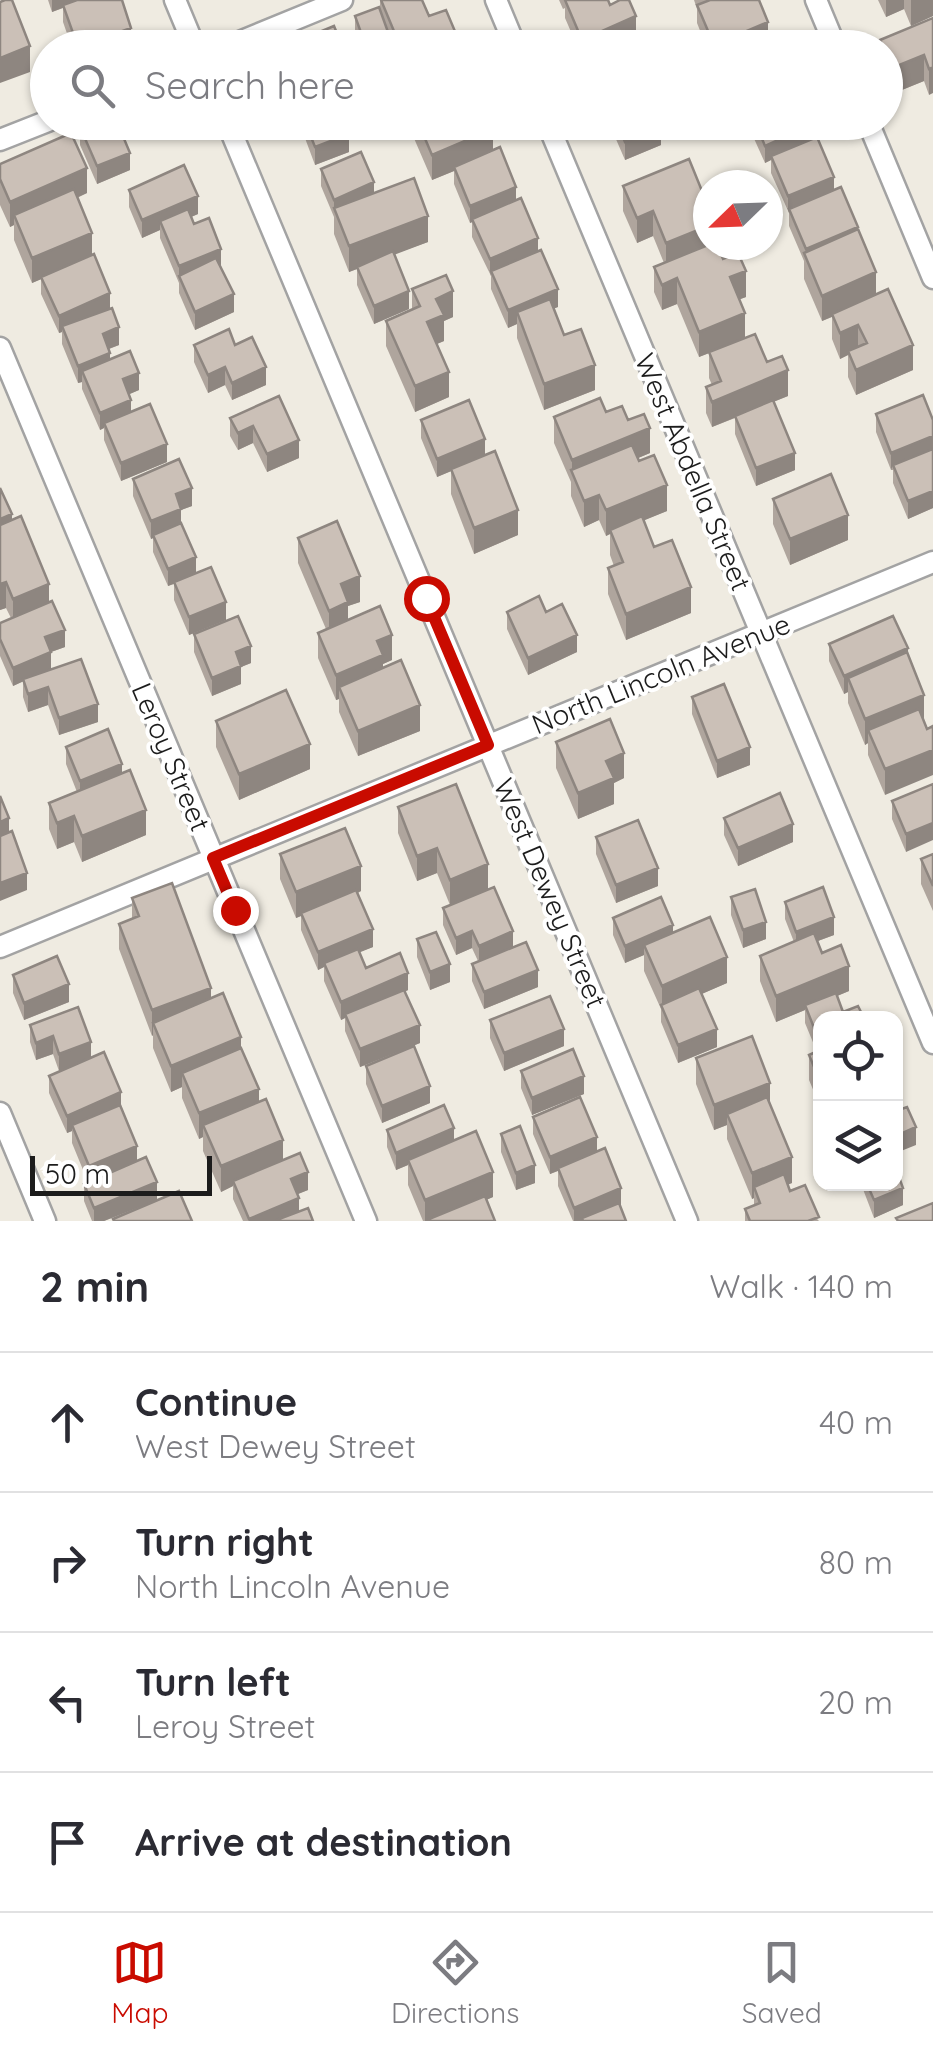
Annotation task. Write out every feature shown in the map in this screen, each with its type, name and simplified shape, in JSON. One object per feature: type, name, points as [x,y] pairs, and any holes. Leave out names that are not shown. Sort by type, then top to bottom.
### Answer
[{"type":"street","points":[[175,0],[188,30]]},
{"type":"street","points":[[269,30],[342,0]]},
{"type":"street","points":[[496,0],[508,30]]},
{"type":"street","points":[[816,0],[828,30]]},
{"type":"street","points":[[0,140],[30,128]]},
{"type":"street","name":"West Dewey Street","points":[[234,140],[687,1221]]},
{"type":"street","name":"West Abdella Street","points":[[555,140],[933,1043]]},
{"type":"street","points":[[876,140],[933,278]]},
{"type":"street","name":"Leroy Street","points":[[0,348],[366,1221]]},
{"type":"street","name":"North Lincoln Avenue","points":[[0,946],[933,562]]},
{"type":"street","points":[[0,1113],[45,1221]]},
{"type":"building","points":[[12,0],[30,46],[0,58],[0,2]]},
{"type":"building","points":[[77,0],[122,0],[131,28],[72,30],[63,5]]},
{"type":"building","points":[[381,0],[422,0],[429,16],[446,10],[454,30],[394,30]]},
{"type":"building","points":[[565,0],[608,0],[610,5],[629,0],[636,16],[604,30],[578,30]]},
{"type":"building","points":[[710,0],[759,0],[768,22],[749,30],[708,30],[697,5]]},
{"type":"building","points":[[379,7],[387,30],[360,30],[355,16]]},
{"type":"building","points":[[933,18],[933,67],[929,69],[924,55],[903,64],[903,30]]},
{"type":"building","points":[[55,140],[74,140],[87,168],[10,202],[0,179],[0,164]]},
{"type":"building","points":[[86,140],[125,140],[130,153],[97,166]]},
{"type":"building","points":[[312,140],[333,140],[315,147]]},
{"type":"building","points":[[426,140],[467,140],[432,155]]},
{"type":"building","points":[[818,140],[834,177],[788,196],[783,170],[777,170],[771,156]]},
{"type":"building","points":[[500,147],[516,187],[470,206],[454,167]]},
{"type":"building","points":[[361,152],[374,182],[334,200],[321,169]]},
{"type":"building","points":[[689,159],[693,170],[693,232],[666,243],[653,211],[637,218],[623,186]]},
{"type":"building","points":[[184,165],[198,196],[142,220],[129,190]]},
{"type":"building","points":[[414,178],[428,216],[349,246],[334,208]]},
{"type":"building","points":[[841,187],[858,227],[806,249],[789,209]]},
{"type":"building","points":[[74,189],[92,233],[32,258],[14,215]]},
{"type":"building","points":[[521,198],[538,238],[490,259],[472,219]]},
{"type":"building","points":[[188,209],[194,224],[209,218],[221,249],[179,266],[160,221]]},
{"type":"building","points":[[858,229],[876,272],[822,296],[804,253]]},
{"type":"building","points":[[541,250],[558,289],[508,310],[491,271]]},
{"type":"building","points":[[393,251],[409,291],[374,306],[357,267]]},
{"type":"building","points":[[693,251],[693,260],[741,260],[746,271],[730,277],[745,313],[699,332],[677,278],[662,285],[654,267]]},
{"type":"building","points":[[94,254],[110,293],[59,316],[41,277]]},
{"type":"building","points":[[216,258],[234,294],[195,312],[179,276]]},
{"type":"building","points":[[446,275],[453,291],[436,299],[444,315],[427,322],[449,372],[415,386],[386,321],[420,306],[412,289]]},
{"type":"building","points":[[888,289],[913,345],[856,370],[848,351],[867,343],[858,325],[840,333],[832,314]]},
{"type":"building","points":[[550,299],[564,335],[581,329],[595,365],[544,384],[517,312]]},
{"type":"building","points":[[112,308],[119,327],[103,334],[110,353],[78,366],[62,326]]},
{"type":"building","points":[[229,329],[235,345],[252,337],[266,367],[232,383],[225,367],[208,375],[194,345]]},
{"type":"building","points":[[755,334],[767,362],[782,356],[788,370],[712,402],[706,387],[721,381],[709,352]]},
{"type":"building","points":[[130,351],[139,373],[123,379],[131,400],[100,413],[82,371]]},
{"type":"building","points":[[923,395],[933,420],[933,436],[891,453],[876,414]]},
{"type":"building","points":[[279,396],[299,440],[267,454],[253,426],[238,433],[230,418]]},
{"type":"building","points":[[600,398],[606,412],[622,406],[628,420],[644,414],[650,428],[572,460],[554,417]]},
{"type":"building","points":[[469,400],[485,439],[437,459],[421,420]]},
{"type":"building","points":[[773,400],[795,453],[756,468],[735,416]]},
{"type":"building","points":[[150,404],[167,444],[121,463],[104,423]]},
{"type":"building","points":[[632,445],[639,461],[654,455],[667,485],[606,510],[599,495],[584,501],[571,470]]},
{"type":"building","points":[[933,449],[933,491],[908,501],[893,465]]},
{"type":"building","points":[[495,451],[518,510],[474,528],[451,469]]},
{"type":"building","points":[[179,459],[192,488],[176,494],[181,509],[151,521],[133,479]]},
{"type":"building","points":[[831,474],[848,515],[790,539],[773,499]]},
{"type":"building","points":[[0,488],[12,514],[0,519]]},
{"type":"building","points":[[21,516],[49,584],[13,599],[6,582],[0,584],[0,525]]},
{"type":"building","points":[[642,516],[654,547],[672,540],[691,587],[626,614],[608,568],[623,562],[610,530]]},
{"type":"building","points":[[337,521],[360,576],[341,584],[348,602],[329,611],[298,538]]},
{"type":"building","points":[[181,523],[196,557],[168,569],[153,535]]},
{"type":"building","points":[[211,567],[226,602],[189,617],[174,582]]},
{"type":"building","points":[[539,596],[546,612],[562,604],[577,635],[528,658],[507,612]]},
{"type":"building","points":[[52,601],[65,630],[45,637],[51,652],[13,668],[0,639],[0,623]]},
{"type":"building","points":[[380,606],[392,635],[377,641],[383,655],[336,675],[318,633]]},
{"type":"building","points":[[238,616],[251,646],[236,652],[241,666],[212,678],[194,634]]},
{"type":"building","points":[[893,616],[908,648],[844,676],[829,644]]},
{"type":"building","points":[[907,652],[924,695],[865,719],[848,678]]},
{"type":"building","points":[[81,659],[98,704],[59,718],[48,687],[28,694],[23,679]]},
{"type":"building","points":[[401,660],[420,705],[358,731],[339,687]]},
{"type":"building","points":[[724,684],[750,747],[717,761],[692,697]]},
{"type":"building","points":[[286,690],[310,744],[239,774],[216,721]]},
{"type":"building","points":[[919,709],[927,729],[933,726],[933,750],[885,769],[868,730]]},
{"type":"building","points":[[610,719],[624,753],[606,761],[614,778],[578,793],[556,742]]},
{"type":"building","points":[[108,729],[122,764],[80,781],[66,747]]},
{"type":"building","points":[[130,770],[146,810],[82,836],[74,816],[57,823],[49,803]]},
{"type":"building","points":[[456,784],[488,864],[450,880],[437,848],[417,856],[398,807]]},
{"type":"building","points":[[933,784],[933,823],[906,834],[892,801]]},
{"type":"building","points":[[780,793],[793,824],[738,848],[724,818]]},
{"type":"building","points":[[0,796],[9,818],[0,822]]},
{"type":"building","points":[[638,820],[658,868],[616,885],[596,837]]},
{"type":"building","points":[[345,828],[361,866],[296,892],[280,854]]},
{"type":"building","points":[[12,831],[27,873],[0,883],[0,836]]},
{"type":"building","points":[[933,854],[933,886],[921,859]]},
{"type":"building","points":[[172,883],[211,988],[152,1010],[119,924],[139,916],[132,898]]},
{"type":"building","points":[[494,887],[513,931],[479,946],[472,931],[456,938],[443,908]]},
{"type":"building","points":[[823,887],[834,917],[796,932],[785,902]]},
{"type":"building","points":[[755,889],[766,922],[743,930],[731,897]]},
{"type":"building","points":[[356,890],[373,929],[318,952],[301,913]]},
{"type":"building","points":[[661,897],[673,925],[625,946],[613,918]]},
{"type":"building","points":[[710,917],[727,957],[662,986],[644,945]]},
{"type":"building","points":[[436,932],[450,964],[430,972],[417,939]]},
{"type":"building","points":[[814,933],[822,953],[841,945],[849,966],[776,996],[760,956]]},
{"type":"building","points":[[526,942],[538,970],[484,992],[472,964]]},
{"type":"building","points":[[358,949],[366,968],[400,953],[408,973],[341,1002],[324,963]]},
{"type":"building","points":[[57,956],[69,984],[24,1003],[13,975]]},
{"type":"building","points":[[699,988],[717,1029],[678,1045],[661,1005]]},
{"type":"building","points":[[404,990],[420,1025],[360,1049],[345,1014]]},
{"type":"building","points":[[223,993],[241,1037],[171,1066],[153,1023]]},
{"type":"building","points":[[836,993],[843,1011],[813,1011],[813,1025],[805,1005]]},
{"type":"building","points":[[550,996],[564,1029],[504,1053],[490,1020]]},
{"type":"building","points":[[78,1007],[91,1042],[59,1054],[53,1036],[36,1043],[30,1025]]},
{"type":"building","points":[[752,1036],[770,1083],[714,1105],[696,1058]]},
{"type":"building","points":[[414,1046],[430,1086],[382,1106],[366,1066]]},
{"type":"building","points":[[241,1048],[259,1089],[199,1113],[182,1073]]},
{"type":"building","points":[[573,1049],[584,1076],[532,1098],[521,1071]]},
{"type":"building","points":[[104,1052],[121,1092],[67,1116],[49,1076]]},
{"type":"building","points":[[580,1097],[597,1137],[550,1157],[533,1117]]},
{"type":"building","points":[[767,1097],[792,1157],[752,1173],[727,1114]]},
{"type":"building","points":[[266,1099],[283,1140],[221,1166],[203,1125]]},
{"type":"building","points":[[120,1105],[137,1146],[89,1166],[72,1125]]},
{"type":"building","points":[[444,1105],[454,1128],[396,1153],[387,1130]]},
{"type":"building","points":[[907,1107],[916,1127],[903,1133],[903,1108]]},
{"type":"building","points":[[520,1126],[535,1165],[516,1173],[501,1134]]},
{"type":"building","points":[[476,1131],[493,1172],[425,1200],[408,1160]]},
{"type":"building","points":[[605,1148],[621,1188],[574,1208],[558,1168]]},
{"type":"building","points":[[300,1153],[308,1172],[291,1179],[299,1198],[249,1219],[233,1181]]},
{"type":"building","points":[[146,1157],[157,1182],[94,1208],[84,1184]]},
{"type":"building","points":[[784,1174],[790,1191],[805,1185],[819,1217],[808,1221],[750,1221],[745,1209],[760,1203],[754,1187]]},
{"type":"building","points":[[179,1191],[192,1221],[113,1219]]},
{"type":"building","points":[[870,1191],[896,1191],[874,1200]]},
{"type":"building","points":[[485,1196],[495,1221],[429,1219]]},
{"type":"building","points":[[619,1203],[626,1221],[583,1221],[582,1218]]},
{"type":"building","points":[[933,1203],[933,1221],[896,1218]]},
{"type":"building","points":[[308,1208],[313,1221],[274,1221]]},
{"type":"route","points":[[235,910],[213,858],[488,745],[426,598]]}]
